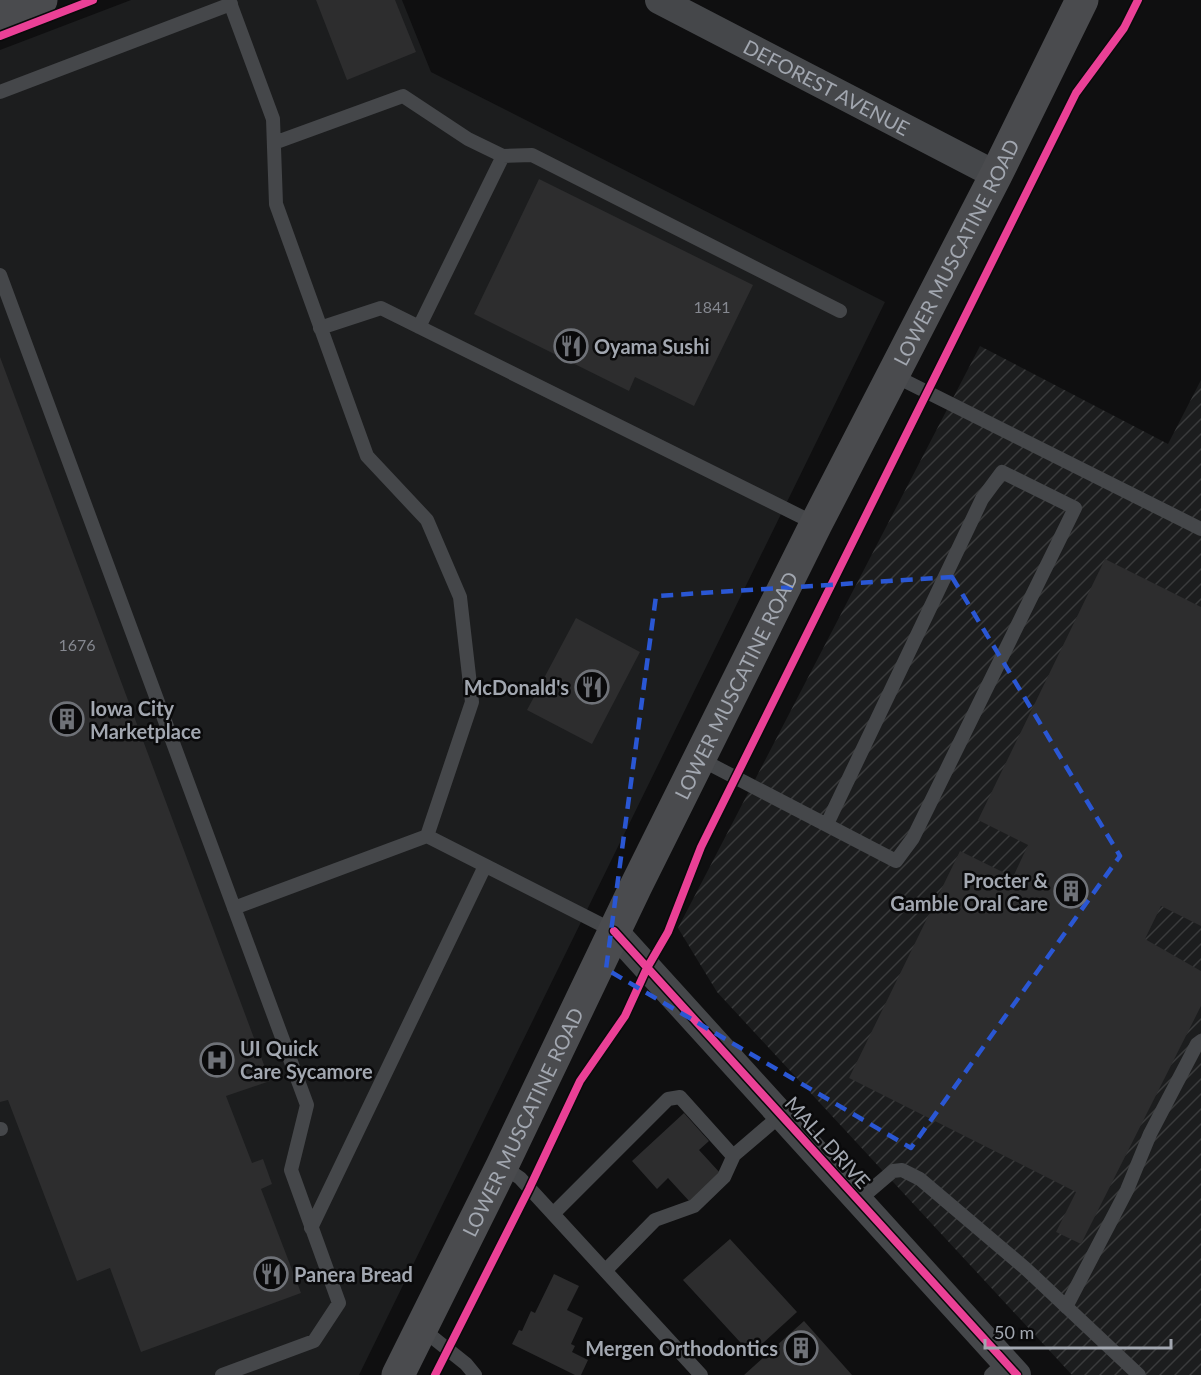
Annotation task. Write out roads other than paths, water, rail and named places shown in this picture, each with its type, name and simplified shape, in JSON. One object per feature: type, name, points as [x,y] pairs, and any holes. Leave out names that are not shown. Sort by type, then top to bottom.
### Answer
[{"type":"main road","points":[[0,15],[40,0]]},
{"type":"main road","name":"LOWER MUSCATINE ROAD","points":[[398,1375],[502,1166],[614,931],[816,524],[996,175],[1082,0]]},
{"type":"street","name":"DEFOREST AVENUE","points":[[659,0],[996,175]]},
{"type":"street","name":"MALL DRIVE","points":[[614,931],[859,1200],[1004,1371]]},
{"type":"lane","points":[[0,92],[230,2],[273,119],[276,204],[367,456],[427,520],[460,597],[472,702],[427,836]]},
{"type":"lane","points":[[274,143],[403,96],[468,139],[503,156],[532,155],[840,311]]},
{"type":"lane","points":[[419,327],[503,156]]},
{"type":"lane","points":[[0,274],[307,1105],[291,1170],[339,1303],[314,1341],[222,1375]]},
{"type":"lane","points":[[320,328],[381,308],[816,524]]},
{"type":"lane","points":[[893,375],[1201,529]]},
{"type":"lane","points":[[700,759],[896,861],[913,838],[1075,508],[1002,472],[982,499],[827,824]]},
{"type":"lane","points":[[234,908],[427,836],[614,931]]},
{"type":"lane","points":[[311,1228],[485,866]]},
{"type":"lane","points":[[1066,1307],[1127,1190],[1150,1134],[1197,1044],[1201,1041]]},
{"type":"lane","points":[[553,1214],[668,1099],[680,1097],[734,1155]]},
{"type":"lane","points":[[606,1270],[655,1220],[694,1206],[724,1177],[734,1155],[781,1115]]},
{"type":"lane","points":[[502,1166],[520,1178],[701,1375]]},
{"type":"lane","points":[[859,1200],[893,1171],[902,1170],[920,1179],[1024,1268],[1139,1375]]},
{"type":"lane","points":[[421,1328],[466,1364],[475,1375]]},
{"type":"place","name":"Oyama Sushi","points":[[571,346]]},
{"type":"place","name":"McDonald's","points":[[592,687]]},
{"type":"place","name":"Iowa City Marketplace","points":[[67,719]]},
{"type":"place","name":"Procter & Gamble Oral Care","points":[[1071,891]]},
{"type":"place","name":"UI Quick Care Sycamore","points":[[217,1060]]},
{"type":"place","name":"Panera Bread","points":[[271,1274]]},
{"type":"place","name":"Mergen Orthodontics","points":[[801,1348]]}]
